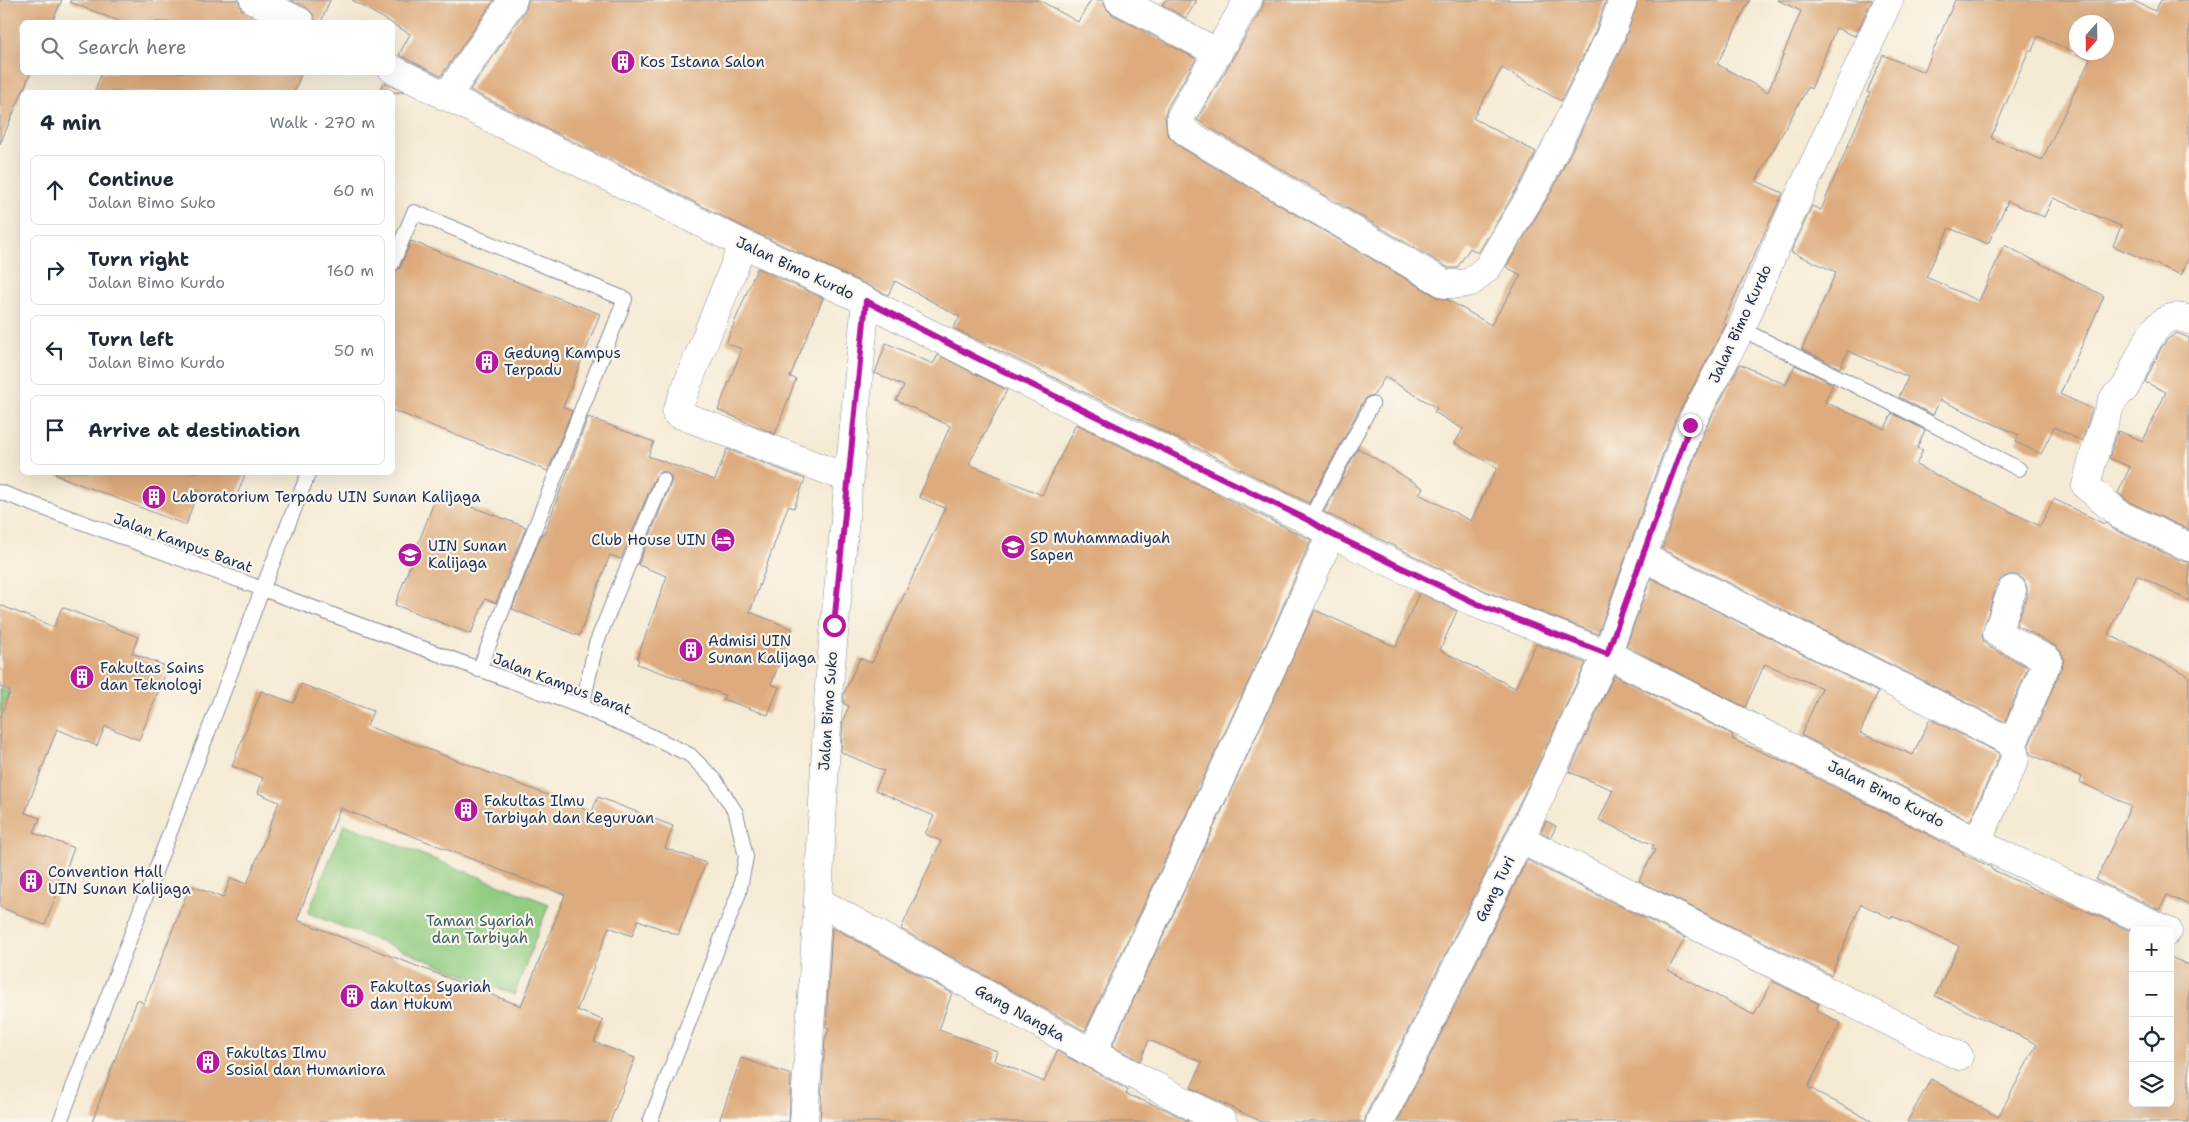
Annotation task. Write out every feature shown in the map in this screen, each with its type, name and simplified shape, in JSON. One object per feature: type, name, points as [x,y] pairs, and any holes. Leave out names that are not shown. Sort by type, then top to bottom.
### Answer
[{"type":"street","points":[[254,0],[296,20]]},
{"type":"street","points":[[446,97],[513,0]]},
{"type":"street","points":[[1119,0],[1218,53]]},
{"type":"street","points":[[1248,0],[1181,116],[1181,127],[1190,135],[1445,284],[1471,282],[1488,268],[1539,182],[1610,36],[1623,0]]},
{"type":"street","name":"Jalan Bimo Kurdo","points":[[1607,654],[1690,425],[1741,329],[1774,251],[1889,0]]},
{"type":"street","name":"Jalan Bimo Kurdo","points":[[395,71],[743,244],[866,301],[984,362],[1320,528],[1482,606],[1607,654],[1978,840],[1997,852],[2160,927]]},
{"type":"street","points":[[743,244],[676,413],[850,479]]},
{"type":"street","name":"Jalan Bimo Suko","points":[[804,1122],[829,685],[866,301]]},
{"type":"street","points":[[2189,320],[2183,318],[2172,319],[2160,324],[2152,333],[2125,388],[2114,398],[2101,433],[2086,486],[2120,515],[2189,548]]},
{"type":"street","points":[[1092,1053],[1288,633],[1320,528]]},
{"type":"street","points":[[1641,556],[2014,743]]},
{"type":"street","points":[[1978,840],[2015,759],[2014,743],[2048,660],[1997,633],[2012,590]]},
{"type":"street","name":"Gang Turi","points":[[1380,1122],[1520,839],[1607,654]]},
{"type":"street","points":[[1520,839],[1959,1056]]},
{"type":"street","name":"Gang Nangka","points":[[818,901],[1092,1053],[1223,1122]]},
{"type":"street","name":"Jalan Bimo Kurdo","points":[[2174,933],[2189,940]]},
{"type":"lane","points":[[395,257],[414,212],[625,299],[478,670]]},
{"type":"lane","points":[[1741,329],[1891,403],[2019,470]]},
{"type":"lane","points":[[1320,528],[1372,404]]},
{"type":"lane","points":[[60,1122],[262,590],[308,475]]},
{"type":"lane","points":[[582,707],[596,644],[663,480]]},
{"type":"lane","name":"Jalan Kampus Barat","points":[[0,492],[582,707],[649,735],[690,755],[715,780],[736,814],[746,856],[739,893],[650,1122]]},
{"type":"green space","points":[[0,689],[9,692],[0,714]]},
{"type":"green space","name":"Taman Syariah dan Tarbiyah","points":[[344,824],[549,904],[514,995],[308,913]]},
{"type":"building","points":[[0,0],[62,0],[53,20],[20,20],[20,75],[30,75],[23,90],[20,90],[20,98],[0,144]]},
{"type":"building","points":[[70,0],[239,0],[241,9],[261,20],[116,20],[70,2]]},
{"type":"building","points":[[290,0],[330,0],[322,20],[314,20],[313,14],[307,8]]},
{"type":"building","points":[[352,0],[494,0],[441,76],[399,55],[410,34],[395,25],[395,20],[386,20]]},
{"type":"building","points":[[528,0],[1039,0],[1078,22],[1091,0],[1103,0],[1106,8],[1112,14],[1196,59],[1167,108],[1165,116],[1167,134],[1180,147],[1437,297],[1448,300],[1491,325],[1521,275],[1506,267],[1553,189],[1624,43],[1638,0],[1750,0],[1717,64],[1768,92],[1801,11],[1777,0],[1872,0],[1855,36],[1836,28],[1811,89],[1808,87],[1756,181],[1783,193],[1723,322],[1726,324],[1675,420],[1598,634],[1488,592],[1324,512],[1358,448],[1423,488],[1419,494],[1471,521],[1497,468],[1455,443],[1463,429],[1434,412],[1437,408],[1385,377],[1373,396],[1368,396],[1364,400],[1309,503],[953,328],[960,317],[895,281],[888,295],[750,230],[470,90],[526,9]]},
{"type":"building","points":[[1165,0],[1197,0],[1186,18],[1162,5]]},
{"type":"building","points":[[1264,0],[1606,0],[1596,30],[1561,101],[1502,68],[1473,118],[1536,152],[1525,175],[1478,253],[1470,248],[1457,268],[1449,268],[1197,120],[1262,8]]},
{"type":"building","points":[[1955,0],[2132,0],[2155,11],[2161,0],[2189,0],[2189,257],[2181,275],[2113,246],[2121,226],[2053,198],[2044,217],[2008,201],[1988,244],[1949,228],[1926,277],[1979,301],[2004,245],[2104,296],[2060,394],[2092,409],[2082,441],[2054,427],[2041,454],[2016,442],[2019,435],[1940,400],[1933,415],[1899,397],[1908,377],[1848,351],[1840,368],[1802,349],[1836,272],[1791,252],[1812,206],[1821,210],[1870,93],[1867,92],[1883,55],[1924,72]],"holes":[[[2069,15],[2114,15],[2114,60],[2090,60],[2042,160],[1991,138],[2029,50],[2032,51],[2038,36],[2069,50]]]},
{"type":"building","points":[[101,75],[301,75],[295,90],[95,90]]},
{"type":"building","points":[[384,82],[404,92],[395,92],[395,90],[379,90]]},
{"type":"building","name":"Gedung Kampus Terpadu","points":[[411,241],[600,314],[563,407],[572,411],[548,471],[395,411],[395,271],[400,268]]},
{"type":"building","points":[[757,268],[823,298],[790,377],[796,379],[775,434],[718,410],[742,349],[726,343]]},
{"type":"building","points":[[2177,333],[2189,338],[2189,530],[2129,502],[2118,493],[2130,467],[2109,458],[2118,431],[2143,441],[2166,392],[2145,382],[2161,348],[2168,339]]},
{"type":"building","points":[[886,343],[933,364],[938,355],[1007,390],[969,464],[1042,495],[1076,424],[1311,540],[1274,627],[1085,1031],[901,929],[941,841],[925,834],[934,816],[875,790],[884,771],[841,752],[843,720],[849,706],[844,704],[844,693],[860,658],[872,663],[945,508],[919,497],[950,426],[896,400],[904,386],[875,373]]},
{"type":"building","points":[[1740,364],[1786,385],[1795,365],[1833,384],[1825,402],[1885,429],[1892,413],[1925,430],[1917,448],[1923,450],[1916,465],[2040,526],[2054,499],[2104,524],[2105,522],[2113,529],[2182,561],[2189,562],[2189,601],[2137,575],[2108,634],[2189,676],[2189,905],[2167,895],[2160,910],[2096,880],[2131,806],[2080,782],[2082,777],[2030,754],[2029,745],[2064,659],[2056,646],[2016,625],[2027,595],[2024,580],[2018,575],[2009,575],[2002,578],[1997,584],[1982,635],[1984,642],[1989,647],[2028,667],[2005,722],[1662,549],[1704,431]]},
{"type":"building","points":[[588,417],[654,442],[648,456],[715,480],[727,449],[805,479],[794,508],[788,506],[750,612],[793,629],[771,684],[779,687],[768,715],[723,699],[725,695],[637,664],[639,660],[637,659],[667,576],[638,565],[671,483],[672,478],[667,472],[661,471],[655,477],[621,559],[610,555],[579,636],[512,609],[542,533],[544,534]]},
{"type":"building","name":"Laboratorium Terpadu UIN Sunan Kalijaga","points":[[56,475],[245,475],[234,503],[198,490],[186,525]]},
{"type":"building","points":[[437,494],[526,527],[496,603],[485,599],[471,634],[395,605]]},
{"type":"building","points":[[1651,578],[1878,692],[1860,733],[1913,755],[1930,719],[1999,753],[1999,757],[1970,821],[1801,735],[1822,688],[1765,664],[1745,707],[1626,646]]},
{"type":"building","points":[[1419,593],[1457,611],[1440,650],[1515,688],[1536,644],[1586,663],[1506,832],[1366,1115],[1365,1122],[1262,1122],[1191,1088],[1202,1062],[1149,1040],[1140,1061],[1112,1046],[1315,610],[1396,647]]},
{"type":"building","name":"Fakultas Sains dan Teknologi","points":[[0,605],[54,627],[62,607],[138,637],[132,653],[168,667],[139,740],[105,726],[97,746],[57,729],[25,813],[40,818],[34,833],[74,848],[45,925],[0,907],[0,717],[10,691],[0,687]]},
{"type":"building","points":[[1614,675],[1733,735],[1732,739],[1789,764],[1991,867],[1991,869],[2129,930],[2129,1107],[2174,1107],[2174,959],[2189,965],[2189,1122],[1907,1122],[1931,1079],[1998,1117],[2037,1044],[1935,996],[1959,946],[1861,904],[1831,975],[1639,881],[1655,850],[1652,849],[1654,845],[1599,820],[1613,790],[1569,772]]},
{"type":"building","points":[[301,684],[373,711],[367,726],[592,812],[598,797],[673,826],[665,848],[706,863],[678,935],[638,920],[632,936],[609,927],[577,1010],[603,1020],[594,1042],[635,1058],[610,1122],[92,1122],[137,1000],[144,1003],[190,885],[223,898],[231,878],[247,884],[279,802],[258,793],[263,778],[232,766],[261,691],[294,703]],"holes":[[[340,808],[565,895],[521,1006],[297,920]]]},
{"type":"building","points":[[1546,821],[1556,826],[1551,837],[1541,832]]},
{"type":"building","points":[[1527,860],[1685,938],[1668,970],[1754,1015],[1772,981],[1819,1004],[1816,1010],[1841,1023],[1808,1087],[1873,1122],[1397,1122]]},
{"type":"building","points":[[832,927],[952,993],[939,1030],[997,1051],[994,1060],[1044,1082],[1057,1051],[1128,1090],[1126,1094],[1167,1110],[1189,1122],[820,1122],[825,1039],[829,1028],[826,1027]]},
{"type":"building","points":[[741,1058],[791,1075],[789,1122],[719,1122]]},
{"type":"place","name":"Kos Istana Salon","points":[[623,62]]},
{"type":"place","name":"Gedung Kampus Terpadu","points":[[487,362]]},
{"type":"place","name":"Laboratorium Terpadu UIN Sunan Kalijaga","points":[[154,497]]},
{"type":"place","name":"Club House UIN","points":[[723,540]]},
{"type":"place","name":"SD Muhammadiyah Sapen","points":[[1013,547]]},
{"type":"place","name":"UIN Sunan Kalijaga","points":[[410,555]]},
{"type":"place","name":"Admisi UIN Sunan Kalijaga","points":[[691,650]]},
{"type":"place","name":"Fakultas Sains dan Teknologi","points":[[82,677]]},
{"type":"place","name":"Fakultas Ilmu Tarbiyah dan Keguruan","points":[[466,810]]},
{"type":"place","name":"Convention Hall UIN Sunan Kalijaga","points":[[31,881]]},
{"type":"place","name":"Fakultas Syariah dan Hukum","points":[[352,996]]},
{"type":"place","name":"Fakultas Ilmu Sosial dan Humaniora","points":[[208,1062]]},
{"type":"route","points":[[834,625],[850,479],[866,301],[975,357],[1310,521],[1331,534],[1482,606],[1607,654],[1690,425]]}]
